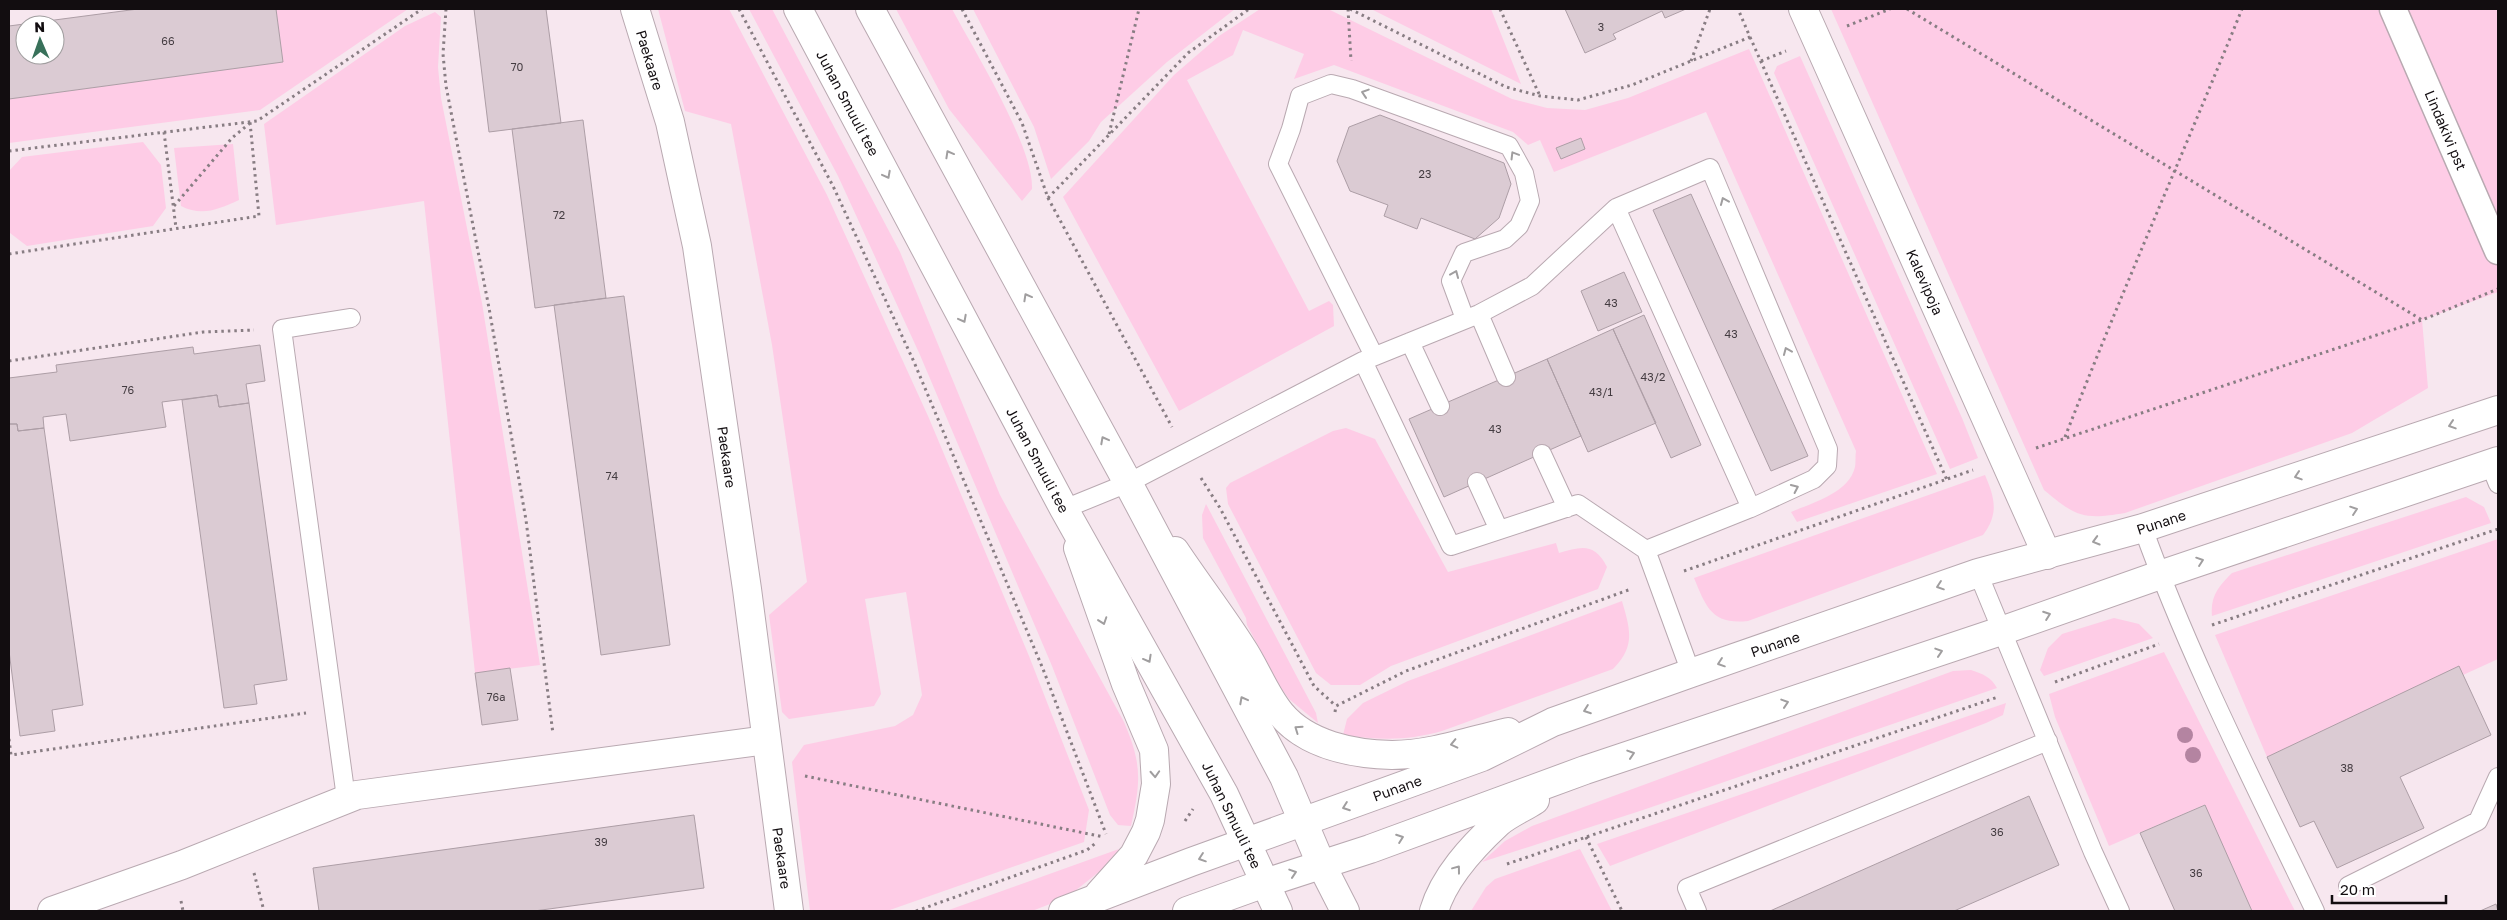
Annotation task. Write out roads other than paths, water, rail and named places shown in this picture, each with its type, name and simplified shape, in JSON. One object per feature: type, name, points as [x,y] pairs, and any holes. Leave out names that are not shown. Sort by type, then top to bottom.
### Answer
[{"type":"main road","name":"Paekaare","points":[[635,9],[670,122],[697,246],[790,911]]},
{"type":"main road","name":"Juhan Smuuli tee","points":[[798,9],[1064,509],[1224,794],[1248,842],[1278,911]]},
{"type":"main road","points":[[870,9],[1128,483],[1284,777],[1302,823],[1344,911]]},
{"type":"main road","name":"Kalevipoja","points":[[1803,9],[2048,555]]},
{"type":"main road","name":"Punane","points":[[1063,911],[1482,757],[1553,722],[1691,673],[1978,573],[2143,528],[2498,410]]},
{"type":"main road","points":[[1187,911],[1321,864],[1370,849],[1585,770],[2001,631],[2160,575],[2495,470]]},
{"type":"main road","points":[[1128,483],[1242,649],[1280,713],[1296,729],[1327,745],[1392,755],[1419,752],[1553,722]]},
{"type":"main road","points":[[1064,509],[1126,684],[1154,750],[1156,784],[1146,832],[1134,855],[1096,898]]},
{"type":"main road","points":[[52,911],[182,865],[346,798],[766,740]]},
{"type":"main road","points":[[1434,911],[1438,896],[1456,868],[1499,822],[1585,770]]},
{"type":"street","name":"Lindakivi pst","points":[[2393,9],[2498,251]]},
{"type":"lane","points":[[1506,377],[1451,281],[1464,252],[1505,239],[1519,226],[1530,200],[1524,173],[1509,146],[1352,89],[1331,84],[1300,96],[1292,129],[1278,164],[1369,359],[1451,546],[1578,504],[1646,550],[1691,673]]},
{"type":"lane","points":[[1064,509],[1128,483],[1369,359],[1472,317],[1532,286],[1616,208],[1710,168],[1828,449],[1826,466],[1814,479],[1751,508],[1646,550]]},
{"type":"lane","points":[[1616,208],[1751,508]]},
{"type":"lane","points":[[346,798],[282,329],[351,318]]},
{"type":"lane","points":[[1410,342],[1440,406]]},
{"type":"lane","points":[[1542,454],[1567,508]]},
{"type":"lane","points":[[1476,482],[1499,530]]},
{"type":"lane","points":[[2143,528],[2160,575],[2186,634],[2315,911]]},
{"type":"lane","points":[[1978,573],[2115,909]]},
{"type":"lane","points":[[1697,911],[1687,888],[2048,741]]},
{"type":"lane","points":[[2348,886],[2478,821],[2498,777]]}]
